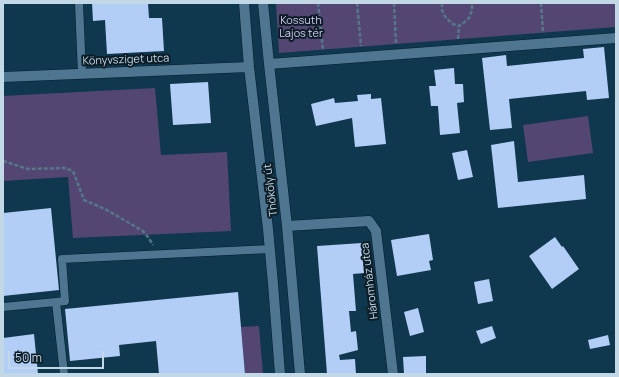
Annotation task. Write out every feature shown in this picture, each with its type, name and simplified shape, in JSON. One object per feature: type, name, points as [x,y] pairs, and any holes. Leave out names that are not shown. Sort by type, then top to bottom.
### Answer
[{"type":"street","name":"Thököly út","points":[[244,3],[249,67],[270,249],[280,374]]},
{"type":"street","name":"Thököly út","points":[[263,3],[287,226],[300,374]]},
{"type":"street","points":[[269,64],[616,38]]},
{"type":"street","name":"Könyvsziget utca","points":[[3,77],[249,67]]},
{"type":"street","name":"Háromház utca","points":[[287,226],[369,221],[376,231],[393,374]]},
{"type":"lane","points":[[79,3],[82,74]]},
{"type":"lane","points":[[3,307],[65,301],[62,259],[270,249]]},
{"type":"lane","points":[[56,302],[64,374]]},
{"type":"path","points":[[318,3],[324,60]]},
{"type":"path","points":[[357,3],[362,57]]},
{"type":"path","points":[[394,3],[397,54]]},
{"type":"path","points":[[442,3],[442,10],[447,19],[459,26],[469,18],[472,10],[472,3]]},
{"type":"path","points":[[541,3],[543,43]]},
{"type":"path","points":[[3,161],[28,169],[64,168],[73,171],[84,200],[105,209],[143,231],[159,254]]},
{"type":"green space","name":"Kossuth Lajos tér","points":[[276,3],[616,3],[616,27],[279,53]]},
{"type":"green space","points":[[155,88],[161,155],[227,152],[231,231],[73,238],[68,177],[3,181],[3,96]]},
{"type":"green space","points":[[588,116],[593,153],[528,162],[523,125]]},
{"type":"green space","points":[[259,326],[263,374],[245,374],[241,327]]},
{"type":"building","points":[[92,3],[148,3],[149,18],[162,18],[164,51],[107,54],[105,20],[93,21]]},
{"type":"building","points":[[604,47],[609,98],[587,100],[586,91],[509,99],[512,128],[490,130],[482,58],[506,55],[507,66],[584,58],[583,49]]},
{"type":"building","points":[[454,68],[455,84],[463,84],[464,102],[457,103],[460,133],[440,135],[438,106],[431,106],[429,86],[436,86],[434,70]]},
{"type":"building","points":[[208,82],[211,123],[173,125],[170,84]]},
{"type":"building","points":[[371,94],[371,99],[381,98],[386,144],[355,147],[352,118],[316,126],[311,104],[334,98],[335,103],[358,101],[357,95]]},
{"type":"building","points":[[514,141],[518,182],[584,175],[586,199],[498,208],[491,145]]},
{"type":"building","points":[[467,150],[473,177],[458,180],[452,153]]},
{"type":"building","points":[[51,208],[59,290],[3,296],[3,213]]},
{"type":"building","points":[[429,234],[433,260],[429,261],[431,270],[397,276],[391,240]]},
{"type":"building","points":[[555,237],[579,269],[552,289],[529,256]]},
{"type":"building","points":[[362,243],[364,273],[353,274],[356,311],[349,311],[351,332],[356,331],[358,350],[339,355],[340,360],[355,359],[356,374],[327,374],[317,246]]},
{"type":"building","points":[[489,279],[493,301],[478,304],[474,282]]},
{"type":"building","points":[[238,292],[245,374],[159,374],[156,341],[119,345],[120,356],[70,361],[65,309]]},
{"type":"building","points":[[418,308],[424,332],[410,336],[404,312]]},
{"type":"building","points":[[492,326],[496,338],[481,344],[476,331]]},
{"type":"building","points":[[34,334],[38,374],[3,374],[3,338]]},
{"type":"building","points":[[608,335],[610,345],[590,349],[588,340]]},
{"type":"building","points":[[426,356],[426,374],[404,374],[403,357]]}]
